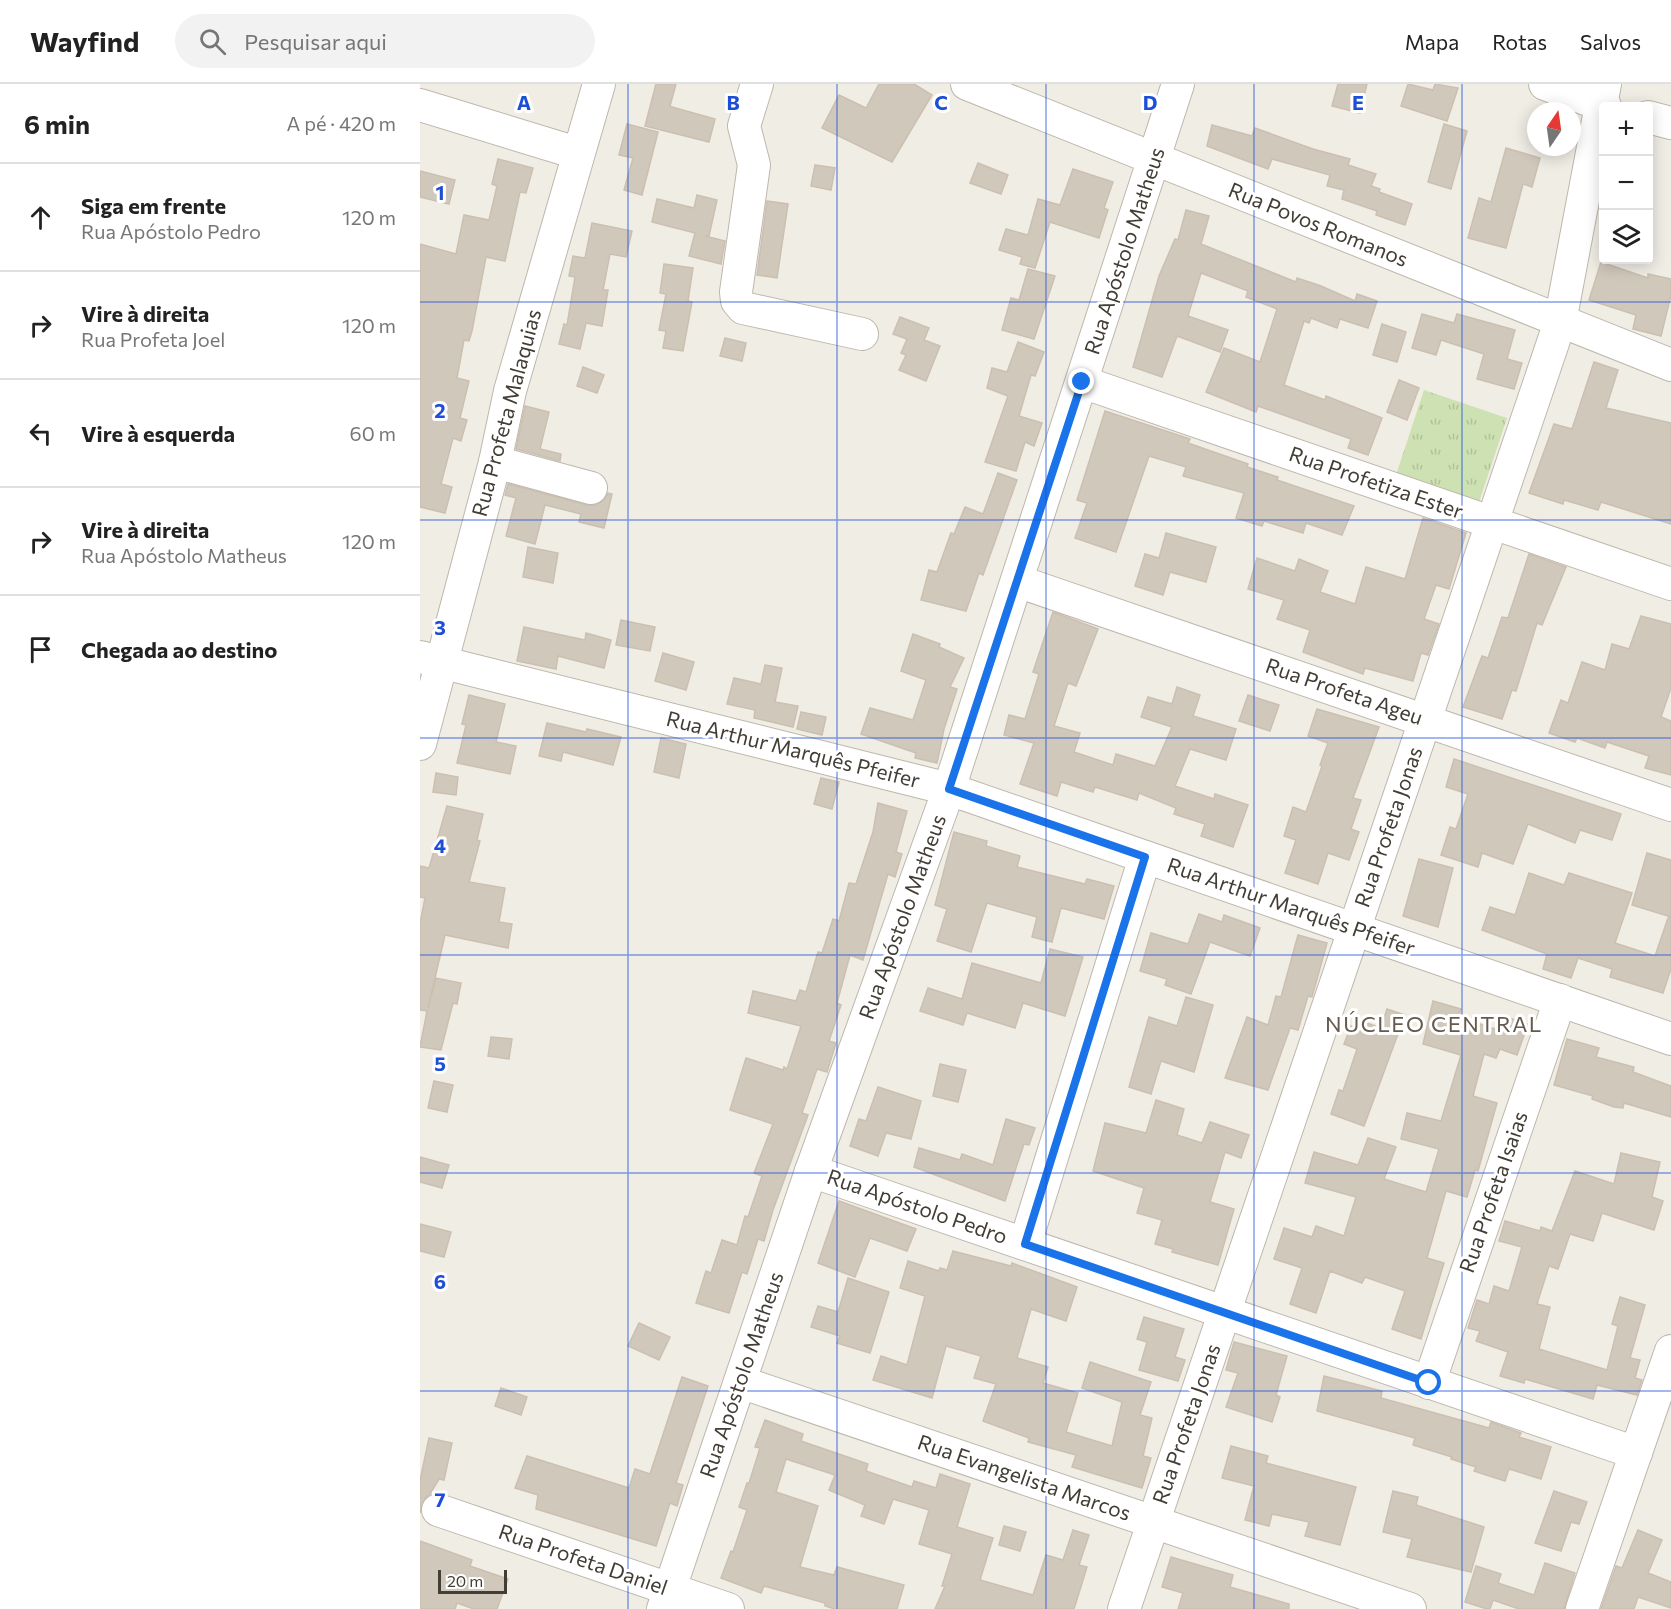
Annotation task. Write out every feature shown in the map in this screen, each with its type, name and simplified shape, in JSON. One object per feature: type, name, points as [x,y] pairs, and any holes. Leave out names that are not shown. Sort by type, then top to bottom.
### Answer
[{"type":"street","name":"Rua Profeta Malaquias","points":[[420,744],[430,659],[495,462],[510,391],[577,153],[599,84]]},
{"type":"street","points":[[757,84],[744,126],[754,165],[736,292],[737,301],[743,308],[862,334]]},
{"type":"street","name":"Rua Povos Romanos","points":[[967,84],[1671,365]]},
{"type":"street","name":"Rua Apóstolo Matheus","points":[[667,1599],[811,1171],[949,789],[1178,84]]},
{"type":"street","points":[[1545,84],[1603,99]]},
{"type":"street","name":"Rua Profeta Jonas","points":[[1124,1609],[1560,322],[1603,99]]},
{"type":"street","points":[[420,105],[577,153]]},
{"type":"street","points":[[1653,118],[1671,123]]},
{"type":"street","name":"Rua Profetiza Ester","points":[[1082,382],[1671,584]]},
{"type":"street","points":[[495,462],[591,488]]},
{"type":"street","name":"Rua Profeta Ageu","points":[[1017,581],[1671,805]]},
{"type":"street","name":"Rua Arthur Marquês Pfeifer","points":[[430,659],[949,789],[1671,1039]]},
{"type":"street","points":[[1025,1244],[1145,857]]},
{"type":"street","name":"Rua Profeta Isaias","points":[[1429,1383],[1560,1000]]},
{"type":"street","name":"Rua Apóstolo Pedro","points":[[811,1171],[1636,1454]]},
{"type":"street","points":[[1581,1609],[1670,1355]]},
{"type":"street","name":"Rua Evangelista Marcos","points":[[740,1382],[1410,1609]]},
{"type":"street","name":"Rua Profeta Daniel","points":[[438,1510],[667,1599],[728,1609]]},
{"type":"green space","points":[[1424,390],[1507,418],[1477,508],[1394,481]]},
{"type":"building","points":[[656,84],[676,84],[670,106],[715,119],[709,142],[645,126]]},
{"type":"building","points":[[879,84],[914,84],[932,95],[892,162],[822,128],[839,95],[866,108]]},
{"type":"building","points":[[1338,84],[1367,84],[1360,113],[1332,106]]},
{"type":"building","points":[[1408,84],[1433,90],[1435,84],[1458,88],[1447,121],[1401,106]]},
{"type":"building","points":[[627,124],[658,132],[642,195],[624,190],[633,158],[619,155]]},
{"type":"building","points":[[1444,124],[1467,131],[1451,189],[1428,182]]},
{"type":"building","points":[[1212,125],[1252,136],[1255,128],[1313,149],[1350,159],[1348,165],[1376,174],[1371,186],[1380,189],[1379,192],[1412,204],[1405,225],[1376,215],[1377,211],[1342,199],[1344,190],[1327,186],[1330,175],[1272,159],[1268,169],[1207,146]]},
{"type":"building","points":[[1506,148],[1540,158],[1532,187],[1523,184],[1506,248],[1468,238],[1479,198],[1491,202]]},
{"type":"building","points":[[498,159],[533,168],[526,193],[520,192],[505,261],[486,257],[472,331],[469,341],[464,340],[457,378],[469,381],[460,418],[467,420],[461,441],[453,438],[441,484],[452,487],[445,513],[420,507],[420,244],[456,254],[464,215],[489,220],[497,186],[492,184]]},
{"type":"building","points":[[978,163],[1008,175],[1001,194],[970,183]]},
{"type":"building","points":[[815,165],[835,168],[831,190],[811,186]]},
{"type":"building","points":[[1073,169],[1113,182],[1104,208],[1108,210],[1099,238],[1050,222],[1035,268],[1020,264],[1022,257],[999,250],[1006,229],[1028,235],[1038,199],[1060,205]]},
{"type":"building","points":[[420,171],[455,180],[449,204],[420,197]]},
{"type":"building","points":[[697,195],[717,200],[709,236],[705,236],[725,241],[721,264],[689,256],[695,233],[652,222],[657,199],[694,208]]},
{"type":"building","points":[[767,201],[788,204],[777,278],[757,275]]},
{"type":"building","points":[[1186,210],[1209,216],[1201,244],[1296,282],[1297,278],[1355,301],[1357,294],[1377,301],[1368,328],[1340,319],[1337,328],[1311,318],[1309,323],[1304,321],[1284,385],[1325,400],[1326,396],[1382,418],[1368,455],[1348,448],[1351,439],[1258,406],[1256,412],[1206,392],[1224,348],[1260,362],[1277,309],[1246,297],[1248,291],[1201,273],[1188,316],[1228,330],[1220,352],[1177,336],[1162,377],[1133,367],[1159,276],[1175,239],[1178,240]]},
{"type":"building","points":[[592,223],[632,231],[626,257],[610,254],[603,290],[608,290],[602,326],[586,323],[580,349],[559,344],[564,324],[567,325],[575,277],[569,276],[573,256],[585,258]]},
{"type":"building","points":[[664,264],[693,268],[688,301],[692,302],[683,351],[663,348],[666,331],[659,330],[666,294],[660,293]]},
{"type":"building","points":[[1600,264],[1607,264],[1648,278],[1648,274],[1671,279],[1671,295],[1661,336],[1633,329],[1636,315],[1589,300]]},
{"type":"building","points":[[1028,269],[1055,276],[1034,339],[1002,330],[1011,298],[1019,300]]},
{"type":"building","points":[[1422,314],[1454,323],[1457,314],[1515,330],[1507,359],[1522,363],[1514,389],[1477,379],[1484,354],[1441,340],[1436,355],[1412,348]]},
{"type":"building","points":[[900,317],[929,328],[924,340],[940,346],[926,381],[899,370],[906,355],[901,353],[907,339],[893,334]]},
{"type":"building","points":[[1382,324],[1406,332],[1397,362],[1373,355]]},
{"type":"building","points":[[725,338],[746,343],[742,361],[720,356]]},
{"type":"building","points":[[1018,342],[1044,352],[1035,376],[1031,375],[1019,416],[1042,423],[1034,446],[1025,442],[1016,471],[985,462],[1008,396],[987,388],[992,368],[1007,372]]},
{"type":"building","points":[[1594,362],[1618,370],[1606,408],[1671,423],[1671,524],[1601,502],[1598,510],[1564,500],[1563,504],[1529,493],[1554,424],[1572,429]]},
{"type":"building","points":[[583,367],[604,375],[597,393],[577,386]]},
{"type":"building","points":[[1399,380],[1419,388],[1407,420],[1387,412]]},
{"type":"building","points":[[525,406],[549,412],[540,449],[561,454],[560,461],[516,449]]},
{"type":"building","points":[[1105,411],[1190,439],[1188,443],[1248,464],[1247,467],[1278,477],[1277,480],[1354,506],[1342,535],[1306,523],[1303,533],[1264,521],[1262,526],[1236,518],[1244,493],[1183,476],[1186,467],[1149,456],[1116,552],[1075,538],[1087,503],[1077,500]]},
{"type":"building","points":[[998,473],[1017,480],[983,575],[979,573],[966,611],[921,600],[929,570],[937,572],[951,533],[954,534],[965,507],[983,514]]},
{"type":"building","points":[[508,484],[587,505],[596,505],[604,500],[608,493],[612,494],[604,528],[579,522],[581,514],[545,505],[535,544],[506,536],[516,498],[505,495]]},
{"type":"building","points":[[1423,518],[1466,533],[1449,589],[1436,585],[1424,619],[1439,624],[1428,655],[1421,653],[1413,681],[1365,668],[1363,674],[1303,652],[1310,630],[1277,619],[1284,600],[1248,589],[1257,558],[1295,571],[1299,559],[1328,571],[1320,592],[1355,604],[1366,567],[1405,579]]},
{"type":"building","points":[[1166,533],[1216,547],[1206,582],[1170,572],[1163,595],[1135,586],[1145,554],[1159,558]]},
{"type":"building","points":[[528,547],[558,553],[553,583],[523,577]]},
{"type":"building","points":[[1529,554],[1566,567],[1542,625],[1537,623],[1516,691],[1512,690],[1502,719],[1463,707],[1482,656],[1488,658],[1502,617],[1508,618]]},
{"type":"building","points":[[1053,612],[1098,629],[1076,686],[1068,683],[1054,726],[1080,733],[1074,752],[1113,765],[1116,754],[1155,766],[1172,727],[1141,717],[1148,697],[1172,704],[1177,687],[1200,695],[1193,716],[1236,729],[1226,760],[1190,749],[1175,786],[1214,799],[1215,794],[1248,805],[1233,847],[1201,836],[1205,824],[1174,814],[1176,808],[1139,793],[1137,800],[1095,787],[1093,792],[1061,782],[1057,796],[1020,784],[1034,743],[1004,735],[1009,715],[1025,719],[1039,674],[1033,672]]},
{"type":"building","points":[[1641,616],[1671,624],[1671,688],[1661,717],[1671,721],[1671,775],[1645,768],[1649,756],[1607,742],[1605,748],[1577,738],[1575,742],[1549,733],[1561,700],[1568,703],[1582,662],[1605,670],[1612,644],[1629,649]]},
{"type":"building","points":[[621,620],[655,627],[650,651],[616,645]]},
{"type":"building","points":[[524,627],[585,640],[586,633],[611,640],[604,668],[558,656],[556,669],[517,661]]},
{"type":"building","points":[[913,634],[940,644],[939,647],[964,658],[950,687],[957,689],[944,729],[937,763],[915,758],[916,753],[861,734],[870,708],[913,720],[926,680],[901,671]]},
{"type":"building","points":[[663,653],[694,662],[686,690],[655,681]]},
{"type":"building","points":[[765,665],[782,668],[775,702],[798,706],[793,727],[754,718],[755,710],[727,704],[734,678],[761,684]]},
{"type":"building","points":[[469,695],[505,704],[496,742],[516,746],[510,774],[457,763],[466,725],[462,724]]},
{"type":"building","points":[[1248,695],[1279,705],[1270,731],[1239,721]]},
{"type":"building","points":[[1317,709],[1379,727],[1353,798],[1361,800],[1351,829],[1359,832],[1349,860],[1328,853],[1318,884],[1285,873],[1296,840],[1284,836],[1293,807],[1306,812],[1328,743],[1308,736]]},
{"type":"building","points":[[801,712],[826,717],[822,735],[797,729]]},
{"type":"building","points":[[547,723],[621,737],[613,765],[563,752],[561,761],[539,756]]},
{"type":"building","points":[[661,738],[686,744],[679,778],[654,772]]},
{"type":"building","points":[[1454,759],[1621,814],[1612,840],[1580,830],[1575,843],[1528,824],[1513,864],[1482,853],[1478,867],[1441,855],[1450,827],[1456,829],[1468,794],[1446,787]]},
{"type":"building","points":[[436,773],[458,777],[456,795],[433,792]]},
{"type":"building","points":[[821,778],[839,782],[832,809],[814,804]]},
{"type":"building","points":[[878,803],[907,811],[896,852],[902,854],[895,877],[888,874],[863,960],[850,955],[837,1003],[841,1005],[829,1041],[836,1043],[827,1072],[817,1069],[802,1113],[808,1115],[764,1241],[758,1239],[747,1274],[742,1272],[729,1313],[696,1303],[706,1271],[711,1273],[722,1240],[737,1245],[745,1216],[748,1217],[762,1176],[754,1173],[773,1124],[730,1110],[746,1058],[783,1070],[784,1067],[787,1069],[801,1026],[748,1013],[753,991],[796,1001],[800,990],[806,992],[818,952],[822,953],[833,919],[839,921],[849,883],[856,884],[873,832]]},
{"type":"building","points":[[447,806],[483,814],[477,840],[480,841],[469,882],[505,888],[499,922],[512,924],[508,948],[445,935],[428,1008],[436,978],[461,983],[457,1004],[453,1003],[441,1050],[420,1047],[427,1011],[420,1010],[420,923],[425,898],[420,897],[420,866],[429,868]]},
{"type":"building","points":[[954,832],[987,841],[986,846],[1020,856],[1017,867],[1085,884],[1087,879],[1114,886],[1104,919],[1061,908],[1052,942],[1032,937],[1037,917],[987,903],[971,952],[937,941],[947,909],[935,905]]},
{"type":"building","points":[[1647,853],[1671,860],[1671,917],[1632,905]]},
{"type":"building","points":[[1419,859],[1453,868],[1438,927],[1403,916]]},
{"type":"building","points":[[1529,873],[1564,885],[1569,873],[1632,893],[1615,943],[1655,956],[1668,918],[1671,918],[1671,969],[1663,993],[1610,977],[1612,969],[1578,958],[1571,978],[1543,969],[1547,954],[1482,930],[1490,907],[1515,915]]},
{"type":"building","points":[[1199,914],[1222,922],[1224,915],[1260,928],[1250,956],[1210,942],[1191,994],[1165,985],[1167,979],[1140,971],[1151,933],[1188,944]]},
{"type":"building","points":[[1298,935],[1327,943],[1312,997],[1308,996],[1298,1030],[1290,1028],[1268,1090],[1225,1078],[1247,1017],[1268,1025],[1276,996],[1281,997]]},
{"type":"building","points":[[1050,949],[1083,957],[1065,1016],[1023,1003],[1015,1028],[967,1013],[963,1025],[920,1011],[928,988],[962,999],[972,963],[1041,983]]},
{"type":"building","points":[[1186,997],[1213,1005],[1194,1072],[1161,1061],[1151,1094],[1129,1087],[1149,1017],[1177,1026]]},
{"type":"building","points":[[1433,1001],[1461,1009],[1459,1017],[1495,1029],[1500,1015],[1528,1024],[1517,1055],[1500,1049],[1496,1058],[1484,1054],[1473,1096],[1497,1103],[1478,1171],[1475,1170],[1467,1197],[1446,1191],[1427,1258],[1444,1263],[1421,1339],[1392,1329],[1405,1291],[1365,1277],[1362,1283],[1330,1271],[1316,1313],[1290,1304],[1302,1268],[1274,1259],[1284,1228],[1312,1237],[1316,1226],[1344,1236],[1356,1197],[1305,1183],[1314,1152],[1358,1165],[1368,1138],[1396,1147],[1384,1179],[1426,1192],[1439,1149],[1401,1139],[1407,1113],[1441,1121],[1461,1055],[1423,1044]]},
{"type":"building","points":[[1387,1009],[1405,1015],[1364,1126],[1331,1114],[1339,1090],[1343,1091],[1357,1049],[1344,1044],[1351,1026],[1362,1030],[1364,1022],[1381,1028]]},
{"type":"building","points":[[491,1037],[512,1039],[509,1059],[488,1056]]},
{"type":"building","points":[[1567,1039],[1599,1048],[1596,1057],[1634,1067],[1633,1072],[1671,1086],[1671,1117],[1624,1103],[1623,1108],[1614,1107],[1592,1099],[1593,1096],[1554,1085]]},
{"type":"building","points":[[940,1064],[966,1070],[958,1102],[933,1096]]},
{"type":"building","points":[[434,1081],[453,1085],[447,1112],[428,1108]]},
{"type":"building","points":[[878,1087],[921,1101],[911,1139],[886,1133],[878,1156],[850,1146],[859,1119],[866,1121]]},
{"type":"building","points":[[1156,1100],[1184,1109],[1177,1135],[1202,1143],[1210,1122],[1249,1135],[1241,1158],[1225,1152],[1210,1202],[1234,1209],[1218,1265],[1172,1252],[1173,1249],[1155,1244],[1162,1220],[1137,1213],[1144,1188],[1093,1171],[1105,1123],[1146,1133]]},
{"type":"building","points":[[1006,1119],[1035,1128],[1029,1145],[1024,1144],[1005,1201],[914,1167],[919,1148],[960,1160],[962,1154],[993,1165]]},
{"type":"building","points":[[1621,1153],[1660,1162],[1652,1197],[1663,1201],[1654,1230],[1602,1213],[1593,1241],[1570,1234],[1558,1269],[1549,1266],[1537,1304],[1550,1307],[1539,1349],[1607,1370],[1618,1326],[1612,1324],[1620,1297],[1645,1305],[1630,1358],[1640,1360],[1635,1378],[1642,1380],[1637,1395],[1597,1385],[1593,1399],[1525,1379],[1524,1383],[1500,1376],[1508,1352],[1476,1341],[1480,1331],[1468,1328],[1477,1300],[1489,1304],[1494,1286],[1509,1291],[1522,1247],[1499,1241],[1505,1221],[1540,1231],[1541,1227],[1552,1231],[1575,1171],[1614,1184]]},
{"type":"building","points":[[420,1157],[449,1165],[442,1188],[420,1182]]},
{"type":"building","points":[[839,1201],[916,1229],[907,1251],[870,1238],[855,1277],[818,1263]]},
{"type":"building","points":[[420,1224],[451,1232],[444,1257],[420,1251]]},
{"type":"building","points":[[953,1251],[1011,1266],[1012,1263],[1077,1287],[1066,1321],[1031,1309],[1017,1358],[1048,1367],[1043,1383],[1078,1393],[1066,1432],[1112,1446],[1122,1402],[1082,1388],[1090,1362],[1151,1382],[1140,1415],[1152,1418],[1143,1456],[1151,1458],[1142,1488],[1072,1467],[1076,1455],[1028,1442],[1029,1438],[983,1421],[996,1384],[974,1378],[981,1356],[946,1346],[932,1398],[873,1380],[881,1356],[907,1365],[925,1296],[900,1288],[908,1261],[939,1271],[940,1268],[947,1270]]},
{"type":"building","points":[[848,1278],[889,1292],[870,1353],[837,1343],[840,1336],[811,1327],[818,1306],[838,1312]]},
{"type":"building","points":[[1144,1317],[1184,1329],[1175,1357],[1185,1360],[1178,1381],[1139,1370],[1147,1342],[1137,1339]]},
{"type":"building","points":[[639,1323],[670,1337],[659,1360],[628,1346]]},
{"type":"building","points":[[1234,1342],[1287,1356],[1276,1395],[1280,1397],[1272,1422],[1226,1407],[1238,1373],[1226,1370]]},
{"type":"building","points":[[1324,1376],[1382,1391],[1381,1398],[1489,1428],[1491,1422],[1521,1433],[1519,1437],[1551,1447],[1541,1479],[1509,1469],[1505,1481],[1474,1471],[1476,1467],[1451,1459],[1452,1457],[1413,1445],[1415,1438],[1317,1411]]},
{"type":"building","points":[[682,1377],[708,1386],[676,1483],[683,1485],[677,1506],[670,1503],[656,1546],[536,1509],[538,1495],[515,1488],[527,1456],[629,1488],[635,1469],[650,1474]]},
{"type":"building","points":[[501,1388],[527,1397],[521,1415],[495,1406]]},
{"type":"building","points":[[765,1420],[803,1434],[801,1441],[868,1464],[866,1471],[912,1487],[914,1481],[936,1488],[940,1474],[970,1484],[957,1527],[993,1538],[980,1580],[1033,1595],[1046,1555],[1063,1560],[1073,1530],[1089,1535],[1079,1565],[1087,1567],[1074,1609],[935,1609],[945,1586],[942,1586],[952,1554],[919,1544],[929,1510],[893,1499],[884,1524],[861,1516],[865,1505],[829,1490],[835,1475],[786,1459],[776,1492],[818,1506],[800,1567],[834,1575],[837,1567],[904,1585],[897,1609],[835,1609],[825,1606],[825,1603],[764,1586],[761,1593],[721,1578],[731,1551],[733,1552],[747,1510],[739,1507],[760,1448],[755,1447]]},
{"type":"building","points":[[429,1438],[452,1443],[444,1480],[439,1479],[426,1497],[420,1513],[420,1480]]},
{"type":"building","points":[[1231,1446],[1268,1456],[1266,1463],[1356,1487],[1340,1545],[1305,1536],[1309,1522],[1272,1514],[1269,1526],[1245,1520],[1254,1486],[1222,1478]]},
{"type":"building","points":[[1393,1491],[1418,1497],[1416,1505],[1484,1527],[1471,1572],[1407,1557],[1412,1539],[1383,1532]]},
{"type":"building","points":[[1554,1491],[1587,1502],[1579,1524],[1571,1522],[1561,1551],[1535,1543]]},
{"type":"building","points":[[1004,1526],[1026,1532],[1020,1551],[999,1545]]},
{"type":"building","points":[[1638,1530],[1662,1540],[1648,1573],[1671,1582],[1671,1608],[1638,1597],[1634,1609],[1601,1609],[1616,1566],[1622,1568]]},
{"type":"building","points":[[420,1541],[472,1560],[470,1566],[508,1579],[497,1609],[474,1609],[457,1603],[455,1609],[420,1609]]},
{"type":"building","points":[[1171,1557],[1233,1575],[1230,1587],[1289,1604],[1289,1609],[1178,1609],[1183,1593],[1162,1587]]},
{"type":"building","points":[[1545,1563],[1575,1573],[1564,1609],[1519,1609],[1493,1600],[1490,1609],[1487,1609],[1465,1602],[1476,1566],[1501,1574],[1498,1583],[1534,1595]]},
{"type":"district","name":"NÚCLEO CENTRAL","points":[[1434,1024]]},
{"type":"route","points":[[1082,382],[949,789],[1145,857],[1025,1244],[1429,1383]]}]
